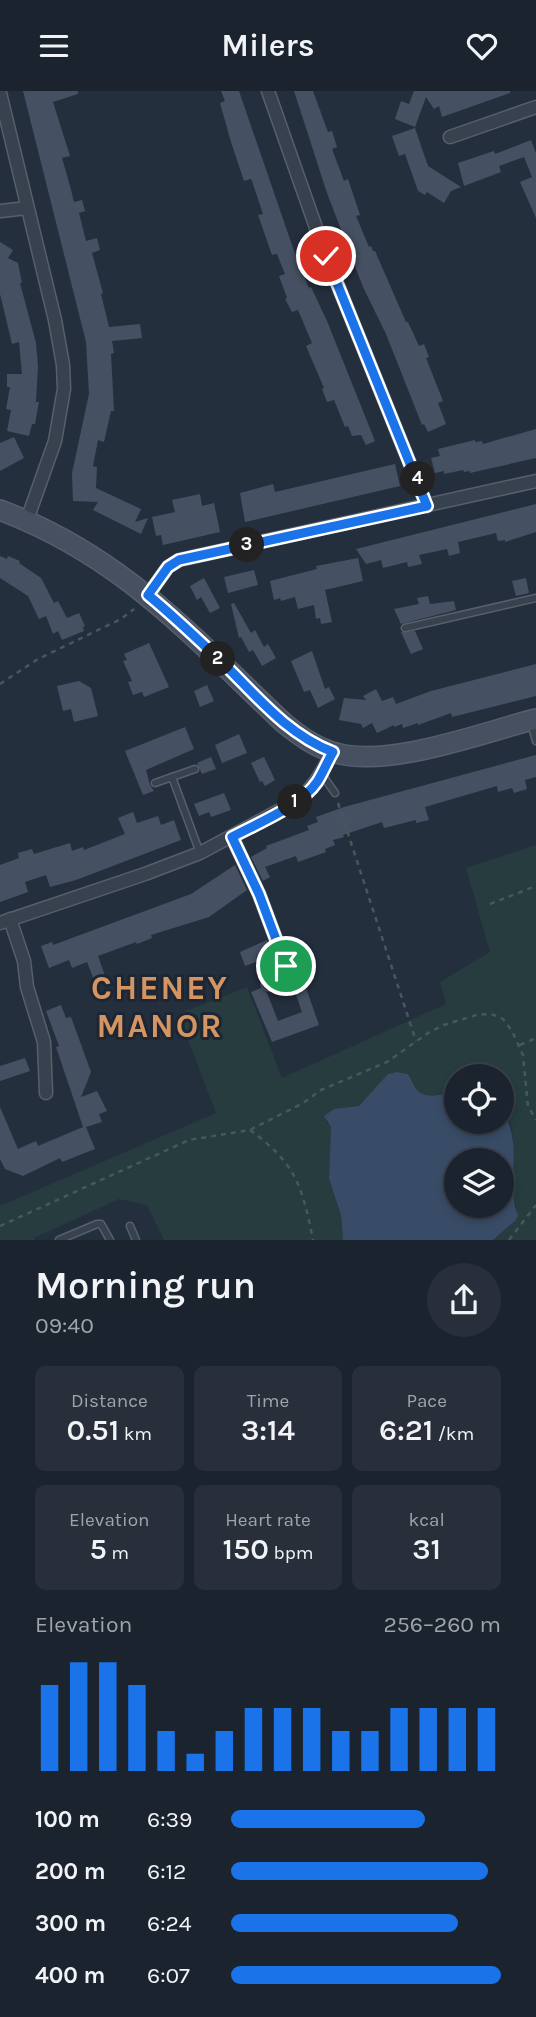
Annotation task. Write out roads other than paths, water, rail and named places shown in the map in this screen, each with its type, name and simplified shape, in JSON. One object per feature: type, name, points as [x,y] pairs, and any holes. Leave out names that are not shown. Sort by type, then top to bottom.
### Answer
[{"type":"main road","points":[[0,510],[27,520],[104,562],[148,595],[217,657],[285,724],[304,739],[333,752],[374,758],[396,755],[533,720]]},
{"type":"street","points":[[268,91],[326,256],[427,506]]},
{"type":"street","points":[[0,93],[57,329],[64,389],[55,441],[27,520]]},
{"type":"street","points":[[450,137],[536,107]]},
{"type":"street","points":[[0,211],[27,208]]},
{"type":"street","points":[[148,595],[168,567],[179,560],[536,481]]},
{"type":"street","points":[[46,1093],[44,1042],[27,987],[19,944],[5,921],[201,853],[308,793],[333,752]]},
{"type":"street","points":[[232,837],[259,894],[286,966],[282,978],[268,984]]},
{"type":"lane","points":[[405,628],[536,598]]},
{"type":"lane","points":[[533,720],[536,741]]},
{"type":"lane","points":[[155,783],[195,769]]},
{"type":"lane","points":[[321,773],[335,793]]},
{"type":"lane","points":[[172,777],[201,853]]},
{"type":"lane","points":[[58,1240],[77,1236],[100,1224],[110,1240]]},
{"type":"lane","points":[[130,1226],[136,1240]]},
{"type":"water","points":[[388,1074],[408,1074],[421,1093],[444,1093],[444,1134],[511,1134],[513,1148],[444,1148],[444,1218],[514,1218],[514,1204],[518,1216],[515,1221],[493,1240],[343,1240],[341,1215],[329,1179],[331,1127],[324,1116],[334,1109],[359,1106]]},
{"type":"district","name":"CHENEY MANOR","points":[[160,1007]]}]
